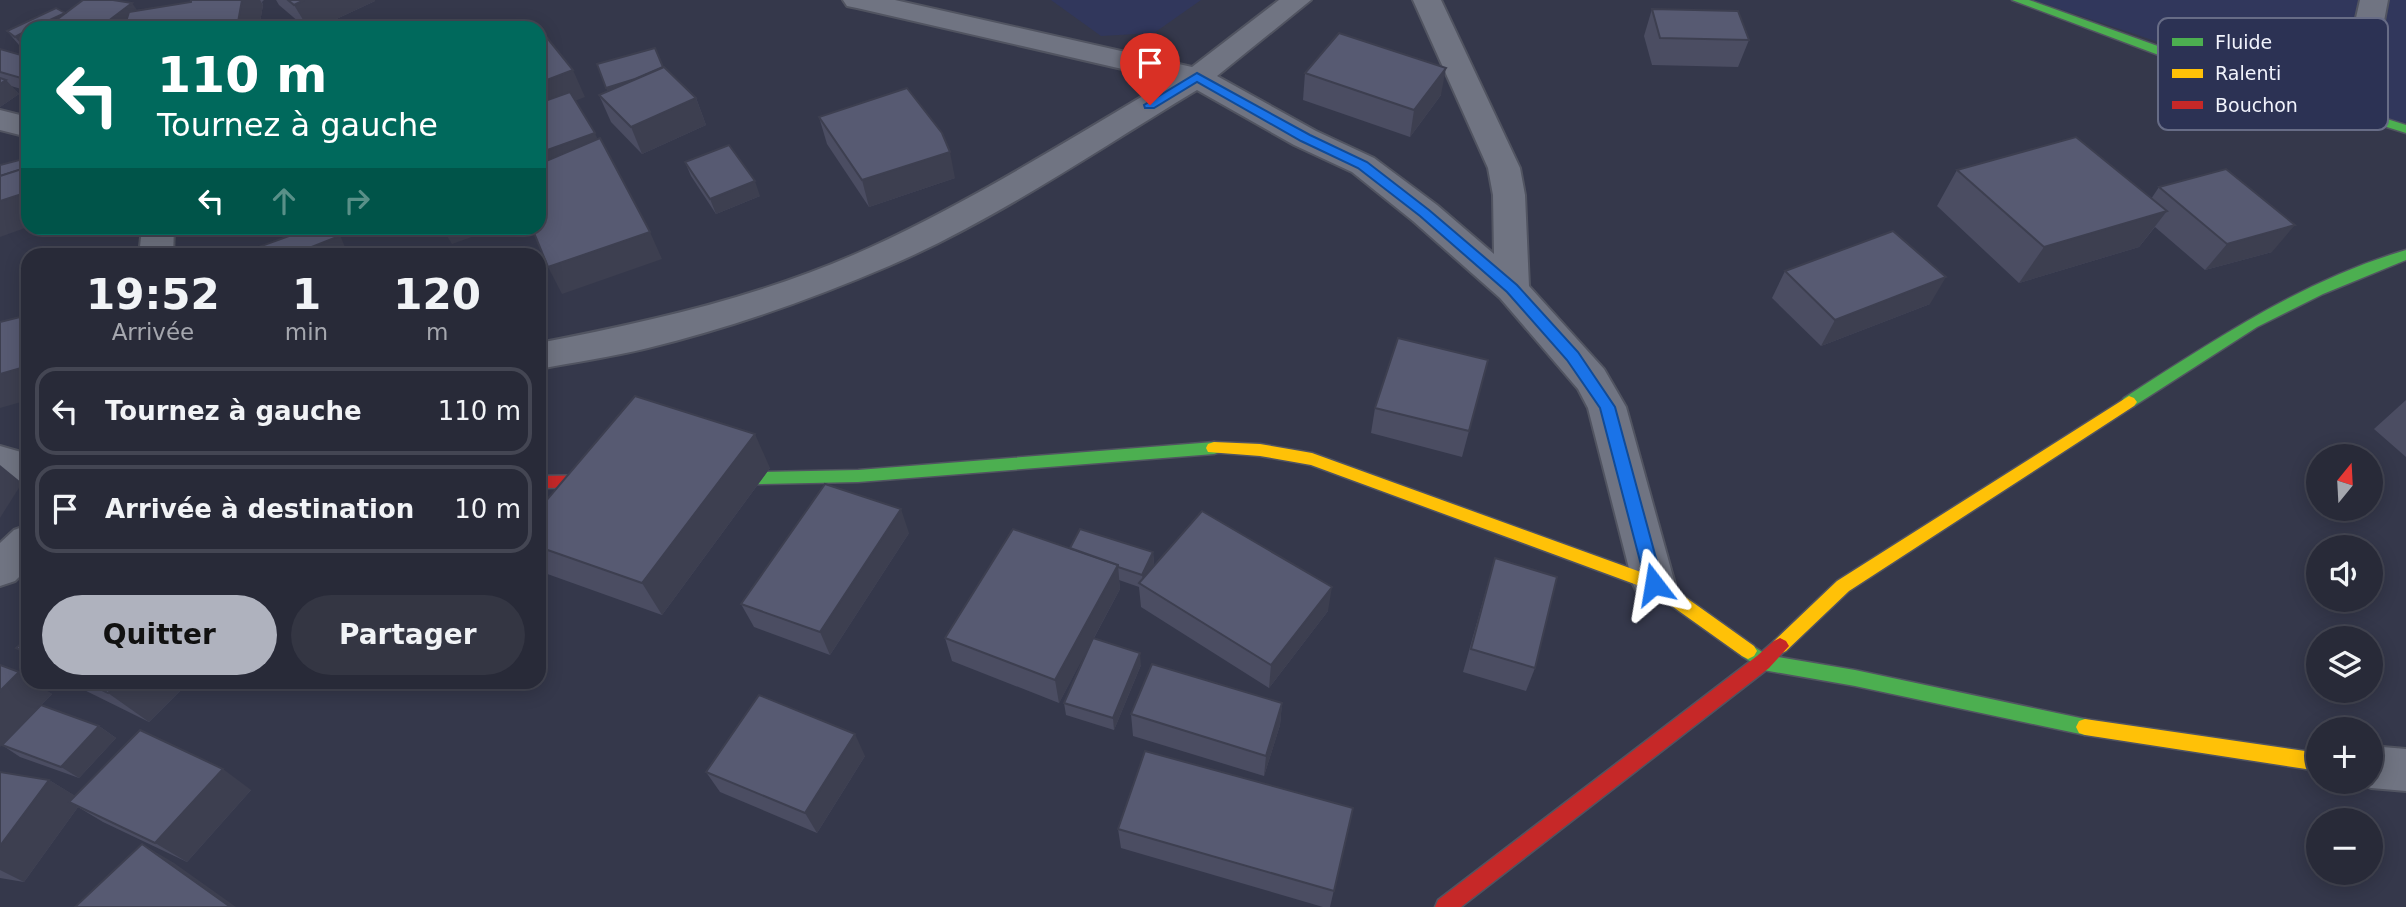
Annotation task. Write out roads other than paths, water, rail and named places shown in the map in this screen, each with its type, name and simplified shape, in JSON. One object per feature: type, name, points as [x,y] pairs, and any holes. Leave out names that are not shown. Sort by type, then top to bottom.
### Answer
[{"type":"street","points":[[857,0],[1197,77],[1306,138],[1363,165],[1424,213],[1512,289],[1573,356],[1608,407],[1654,584]]},
{"type":"street","points":[[546,355],[648,335],[718,316],[798,289],[879,257],[961,218],[1197,77],[1297,0]]},
{"type":"street","points":[[1427,0],[1504,168],[1508,195],[1512,289]]},
{"type":"street","points":[[2018,0],[2158,51]]},
{"type":"street","points":[[2370,18],[2374,0]]},
{"type":"street","points":[[0,120],[21,125]]},
{"type":"street","points":[[2388,123],[2406,129]]},
{"type":"street","points":[[1445,907],[1763,662],[1843,586],[2252,323],[2318,290],[2406,255]]},
{"type":"street","points":[[692,479],[858,476],[1242,447],[1281,451],[1312,459],[1654,584],[1763,662],[1855,678],[2069,724],[2306,760]]},
{"type":"street","points":[[0,460],[21,454]]},
{"type":"street","points":[[0,460],[21,467]]},
{"type":"street","points":[[546,482],[636,480]]},
{"type":"street","points":[[0,569],[21,549]]},
{"type":"street","points":[[2383,768],[2406,770]]}]
